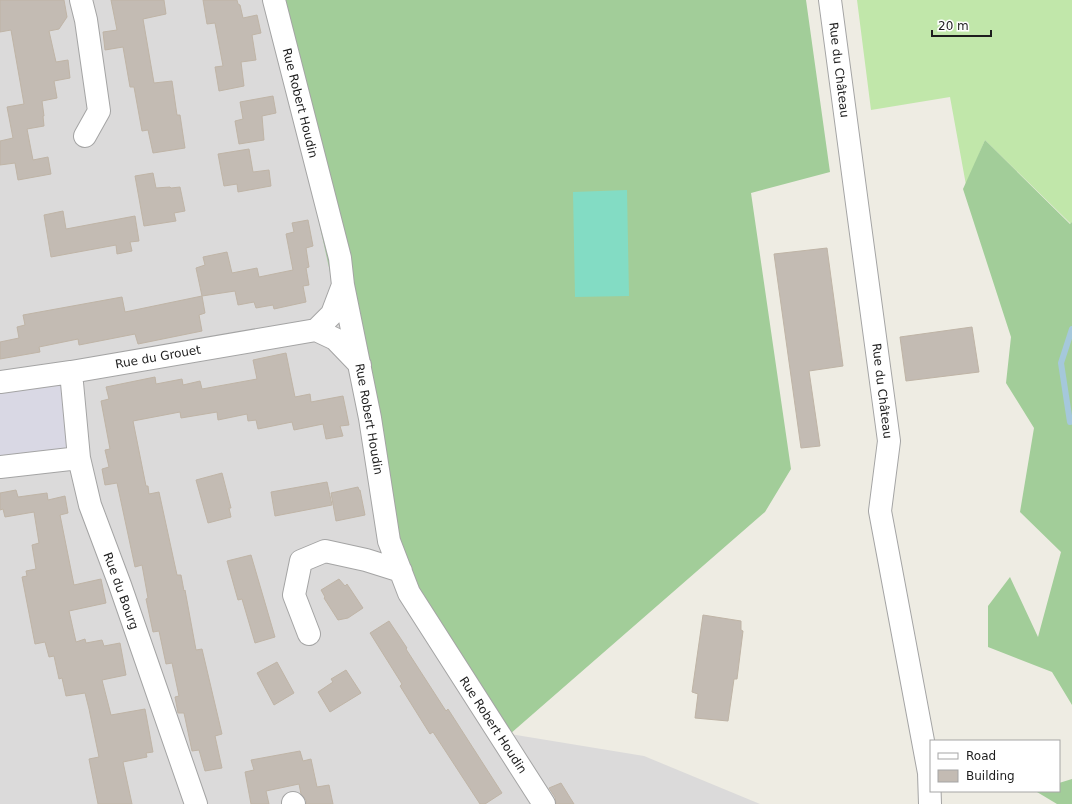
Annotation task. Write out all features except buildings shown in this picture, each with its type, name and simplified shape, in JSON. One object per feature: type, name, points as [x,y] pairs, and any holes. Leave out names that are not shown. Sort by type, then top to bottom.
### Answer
[{"type":"street","points":[[81,0],[86,20],[99,111],[85,136]]},
{"type":"street","name":"Rue Robert Houdin","points":[[274,0],[340,258],[343,285],[370,418],[389,540],[409,594],[544,804]]},
{"type":"street","name":"Rue du Château","points":[[830,0],[889,441],[880,511],[929,773],[930,804]]},
{"type":"street","points":[[343,285],[332,314],[316,330],[335,340],[360,366]]},
{"type":"street","name":"Rue du Grouet","points":[[0,382],[71,372],[316,330]]},
{"type":"street","name":"Rue du Bourg","points":[[71,372],[79,458],[90,505],[196,804]]},
{"type":"street","points":[[0,467],[79,458]]},
{"type":"street","points":[[309,634],[294,595],[301,561],[325,551],[366,560],[401,571]]},
{"type":"shaded area","points":[[0,0],[270,0],[510,734],[644,756],[760,804],[0,804]]},
{"type":"shaded area","points":[[71,372],[79,458],[0,467],[0,382]]},
{"type":"green space","points":[[270,0],[806,0],[830,172],[751,193],[791,469],[765,512],[510,734],[399,585]]},
{"type":"green space","points":[[857,0],[1072,0],[1071,224],[985,140],[966,185],[950,97],[871,110]]},
{"type":"green space","points":[[985,140],[1070,224],[1072,222],[1072,705],[1052,672],[988,647],[988,606],[1010,577],[1038,637],[1061,552],[1020,512],[1034,428],[1006,383],[1011,337],[963,189]]},
{"type":"green space","points":[[627,190],[629,296],[575,297],[573,192]]},
{"type":"green space","points":[[1072,779],[1072,804],[1057,804],[1037,792],[1060,792],[1060,783]]},
{"type":"waterway","points":[[1070,422],[1061,363],[1072,329]]}]
